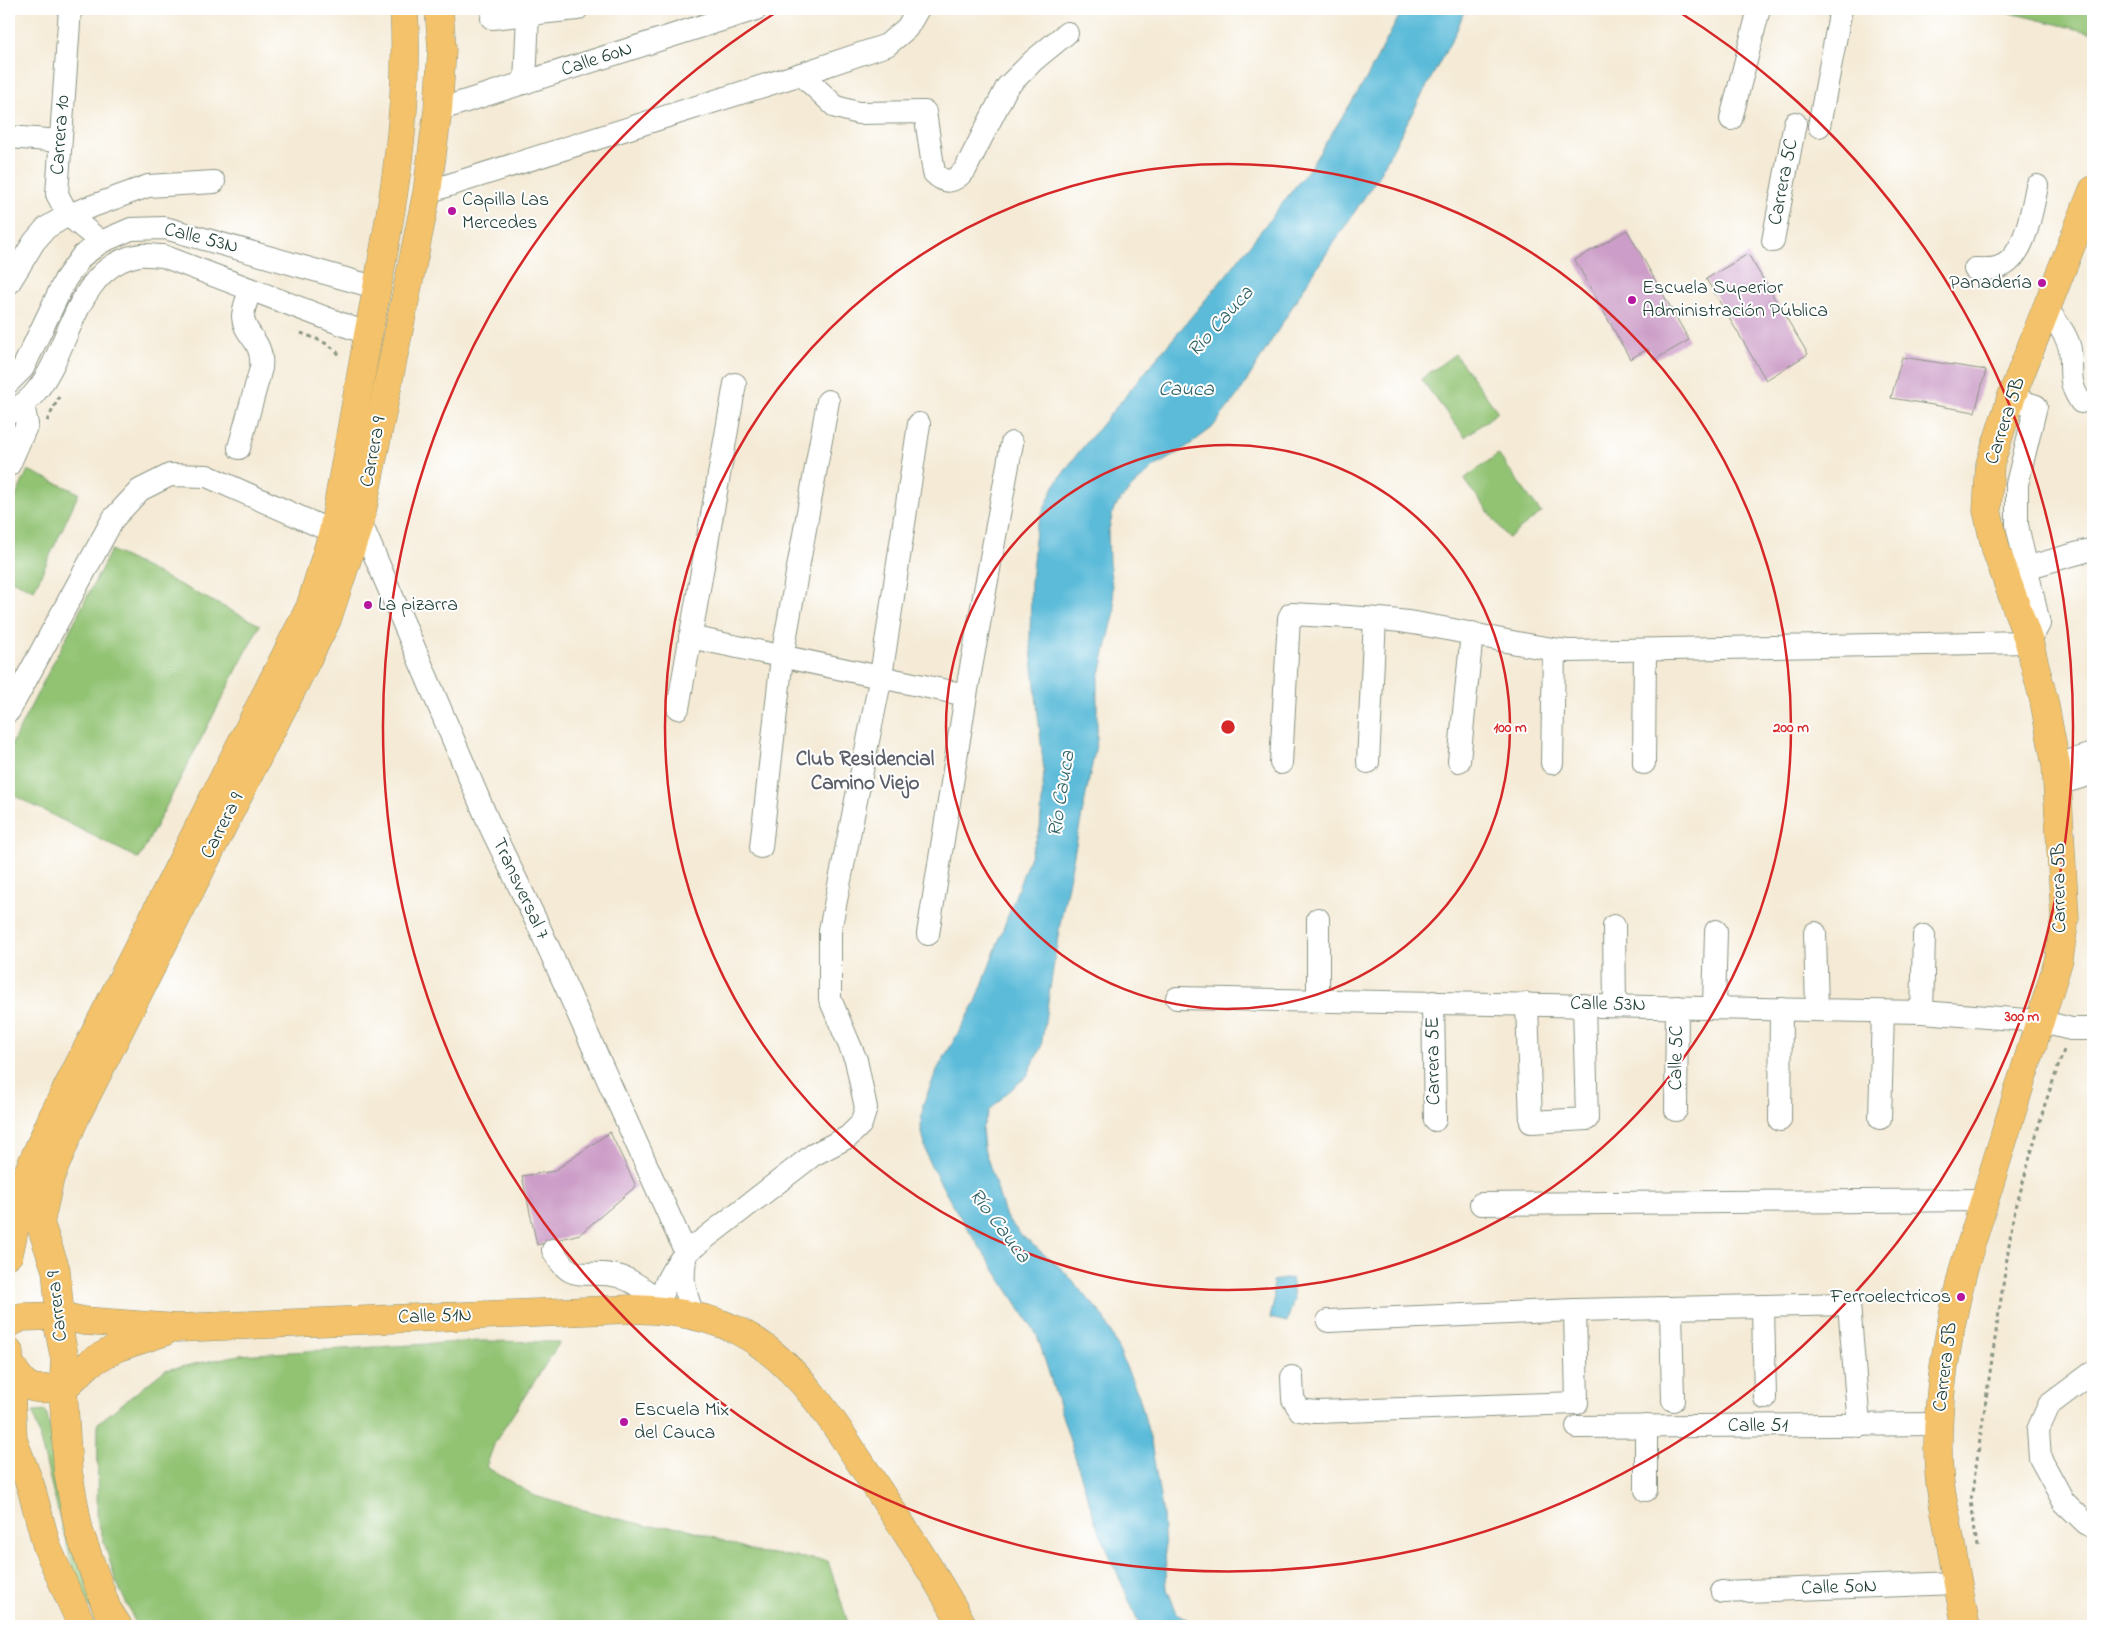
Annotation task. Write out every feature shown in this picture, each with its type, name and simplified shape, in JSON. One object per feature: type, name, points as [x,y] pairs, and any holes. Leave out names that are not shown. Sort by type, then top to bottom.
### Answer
[{"type":"main road","name":"Carrera 9","points":[[9,1254],[25,1179],[53,1116],[310,606],[333,532],[400,156],[404,88],[404,9]]},
{"type":"main road","name":"Carrera 9","points":[[118,1626],[107,1609],[78,1531],[68,1471],[63,1388],[65,1360],[59,1330],[72,1319],[40,1223],[50,1178],[76,1116],[327,620],[360,522],[426,192],[438,110],[442,49],[439,9]]},
{"type":"main road","name":"Carrera 5B","points":[[1966,1626],[1939,1473],[1939,1424],[1945,1362],[1953,1311],[1964,1267],[2059,959],[2064,918],[2057,774],[2044,701],[2029,642],[1996,550],[1987,510],[1990,464],[2011,398],[2093,190]]},
{"type":"main road","name":"Calle 51N","points":[[9,1323],[22,1317],[72,1319],[177,1328],[632,1309],[659,1305],[693,1315],[731,1328],[764,1346],[801,1380],[834,1422],[932,1572],[963,1626]]},
{"type":"main road","points":[[72,1319],[90,1363]]},
{"type":"main road","name":"Calle 51N","points":[[63,1388],[90,1363],[116,1348],[177,1328]]},
{"type":"main road","points":[[9,1358],[20,1380],[32,1389],[63,1388]]},
{"type":"main road","points":[[9,1358],[13,1440],[31,1487],[47,1548],[82,1626]]},
{"type":"street","name":"Carrera 10","points":[[70,9],[57,194],[68,215],[102,242]]},
{"type":"street","points":[[492,18],[578,9]]},
{"type":"street","name":"Calle 60N","points":[[438,110],[756,9]]},
{"type":"street","points":[[426,192],[801,74],[886,45],[907,28],[918,9]]},
{"type":"street","points":[[1731,118],[1759,9]]},
{"type":"street","name":"Carrera 5C","points":[[1819,126],[1842,9]]},
{"type":"street","points":[[525,83],[528,14]]},
{"type":"street","points":[[801,74],[836,107],[858,113],[926,112],[934,174],[942,180],[950,182],[965,170],[1007,87],[1034,60],[1067,33]]},
{"type":"street","name":"Carrera 5C","points":[[1773,241],[1796,123]]},
{"type":"street","points":[[9,138],[60,141]]},
{"type":"street","points":[[9,283],[34,242],[46,228],[68,215],[148,186],[214,182]]},
{"type":"street","points":[[1975,269],[2000,267],[2014,256],[2026,234],[2037,186]]},
{"type":"street","name":"Calle 53N","points":[[9,382],[22,368],[65,280],[82,256],[102,242],[131,229],[166,228],[378,288]]},
{"type":"street","name":"Calle 53N","points":[[16,409],[38,390],[49,374],[90,289],[99,276],[120,262],[141,255],[163,256],[368,334]]},
{"type":"street","points":[[239,448],[261,368],[262,356],[258,345],[243,320],[243,313],[250,290]]},
{"type":"street","points":[[2047,308],[2067,339],[2070,351],[2070,377],[2073,391],[2082,402]]},
{"type":"street","points":[[678,708],[735,384]]},
{"type":"street","points":[[1281,763],[1288,618],[1291,614],[1375,619],[1472,633],[1554,650],[1568,651],[2029,642],[2039,624],[2017,525],[2017,484],[2036,406],[2011,398]]},
{"type":"street","points":[[761,847],[782,657],[828,401]]},
{"type":"street","points":[[9,465],[27,424],[16,409]]},
{"type":"street","points":[[554,1250],[560,1262],[577,1274],[612,1275],[631,1281],[659,1305],[664,1285],[674,1267],[686,1253],[813,1155],[848,1137],[861,1124],[866,1108],[856,1060],[830,999],[830,930],[881,676],[919,424]]},
{"type":"street","points":[[928,934],[966,695],[1012,444]]},
{"type":"street","points":[[9,711],[113,519],[140,490],[170,475],[207,476],[333,532]]},
{"type":"street","name":"Transversal 7","points":[[360,522],[491,828],[536,921],[686,1253]]},
{"type":"street","points":[[2026,568],[2093,549]]},
{"type":"street","points":[[1368,762],[1375,619]]},
{"type":"street","points":[[1459,761],[1472,633]]},
{"type":"street","points":[[690,637],[966,695]]},
{"type":"street","points":[[1552,762],[1554,650]]},
{"type":"street","points":[[1644,764],[1645,650]]},
{"type":"street","points":[[2057,774],[2093,754]]},
{"type":"street","points":[[2057,774],[2093,774]]},
{"type":"street","points":[[1318,919],[1318,1000]]},
{"type":"street","points":[[1614,926],[1615,1006]]},
{"type":"street","points":[[1714,1007],[1716,931]]},
{"type":"street","points":[[1816,933],[1816,1010]]},
{"type":"street","points":[[1922,1012],[1924,936]]},
{"type":"street","name":"Calle 53N","points":[[1177,998],[1922,1012],[2039,1021],[2071,1029],[2093,1029]]},
{"type":"street","name":"Carrera 5E","points":[[1434,1002],[1435,1120]]},
{"type":"street","points":[[1527,1004],[1531,1122],[1587,1119],[1584,1005]]},
{"type":"street","name":"Calle 5C","points":[[1676,1110],[1677,1006]]},
{"type":"street","points":[[1780,1120],[1781,1009]]},
{"type":"street","points":[[1880,1118],[1883,1012]]},
{"type":"street","points":[[1481,1204],[1985,1200]]},
{"type":"street","points":[[686,1253],[682,1277],[684,1291],[693,1315]]},
{"type":"street","points":[[1328,1320],[1575,1310],[1849,1304],[1859,1426]]},
{"type":"street","points":[[1763,1307],[1765,1398]]},
{"type":"street","points":[[1671,1309],[1673,1400]]},
{"type":"street","points":[[1292,1377],[1293,1399],[1300,1410],[1316,1412],[1577,1403],[1575,1310]]},
{"type":"street","points":[[2093,1372],[2049,1405],[2038,1430],[2040,1458],[2064,1502],[2086,1523],[2093,1527]]},
{"type":"street","name":"Calle 51","points":[[1577,1427],[1939,1424]]},
{"type":"street","points":[[1646,1426],[1646,1490]]},
{"type":"street","name":"Calle 50N","points":[[1722,1592],[1957,1583]]},
{"type":"path","points":[[294,329],[338,352],[342,358]]},
{"type":"path","points":[[45,425],[62,390]]},
{"type":"path","points":[[1978,1555],[1971,1500],[2014,1218],[2044,1107],[2071,1029]]},
{"type":"green space","points":[[1994,9],[2093,9],[2093,33]]},
{"type":"green space","points":[[1455,354],[1498,412],[1465,437],[1421,379]]},
{"type":"green space","points":[[1498,454],[1541,513],[1508,538],[1464,479]]},
{"type":"green space","points":[[28,470],[79,493],[34,590],[9,579],[9,511]]},
{"type":"green space","points":[[111,550],[260,625],[139,859],[9,793],[9,749]]},
{"type":"green space","points":[[479,1341],[560,1342],[495,1442],[486,1467],[535,1496],[591,1512],[648,1526],[682,1527],[757,1552],[828,1561],[849,1626],[137,1626],[115,1579],[97,1518],[98,1423],[165,1370],[239,1355]]},
{"type":"green space","points":[[46,1411],[85,1577],[113,1626],[101,1626],[77,1586],[33,1412]]},
{"type":"water","name":"Cauca","points":[[1403,9],[1465,9],[1456,32],[1376,180],[1308,281],[1240,392],[1212,428],[1181,451],[1154,467],[1132,487],[1114,508],[1108,533],[1109,562],[1115,611],[1097,686],[1097,740],[1060,924],[1041,1047],[1027,1076],[989,1111],[982,1129],[984,1148],[1006,1217],[1021,1235],[1063,1270],[1104,1317],[1139,1396],[1151,1442],[1163,1515],[1167,1589],[1177,1613],[1197,1626],[1140,1626],[1096,1524],[1037,1335],[953,1206],[928,1160],[921,1127],[923,1104],[938,1068],[976,1002],[1040,829],[1044,771],[1030,639],[1031,583],[1036,528],[1054,486],[1078,453],[1231,269],[1309,169],[1365,81]]},
{"type":"water","points":[[1291,1278],[1294,1299],[1287,1322],[1270,1318],[1274,1301],[1273,1281]]},
{"type":"building","name":"Escuela Superior Administración Pública","points":[[1627,230],[1689,340],[1654,360],[1648,349],[1630,359],[1575,260]]},
{"type":"building","name":"Escuela Superior Administración Pública","points":[[1748,254],[1808,354],[1766,380],[1706,279]]},
{"type":"building","points":[[1902,357],[1986,370],[1975,412],[1891,398]]},
{"type":"building","points":[[610,1132],[636,1186],[580,1234],[537,1245],[522,1176],[554,1171]]},
{"type":"building","points":[[1617,1623],[1647,1623],[1648,1626],[1617,1626]]},
{"type":"place","name":"Capilla Las Mercedes","points":[[452,211]]},
{"type":"place","name":"Panadería","points":[[2042,283]]},
{"type":"place","name":"Escuela Superior Administración Pública","points":[[1632,300]]},
{"type":"place","name":"La pizarra","points":[[368,605]]},
{"type":"place","name":"Ferroelectricos","points":[[1961,1297]]},
{"type":"place","name":"Escuela Mix del Cauca","points":[[624,1422]]},
{"type":"district","name":"Club Residencial Camino Viejo","points":[[865,772]]},
{"type":"water label","name":"Río Cauca","points":[[1221,322]]},
{"type":"water label","name":"Río Cauca","points":[[1062,794]]},
{"type":"water label","name":"Río Cauca","points":[[999,1226]]}]
